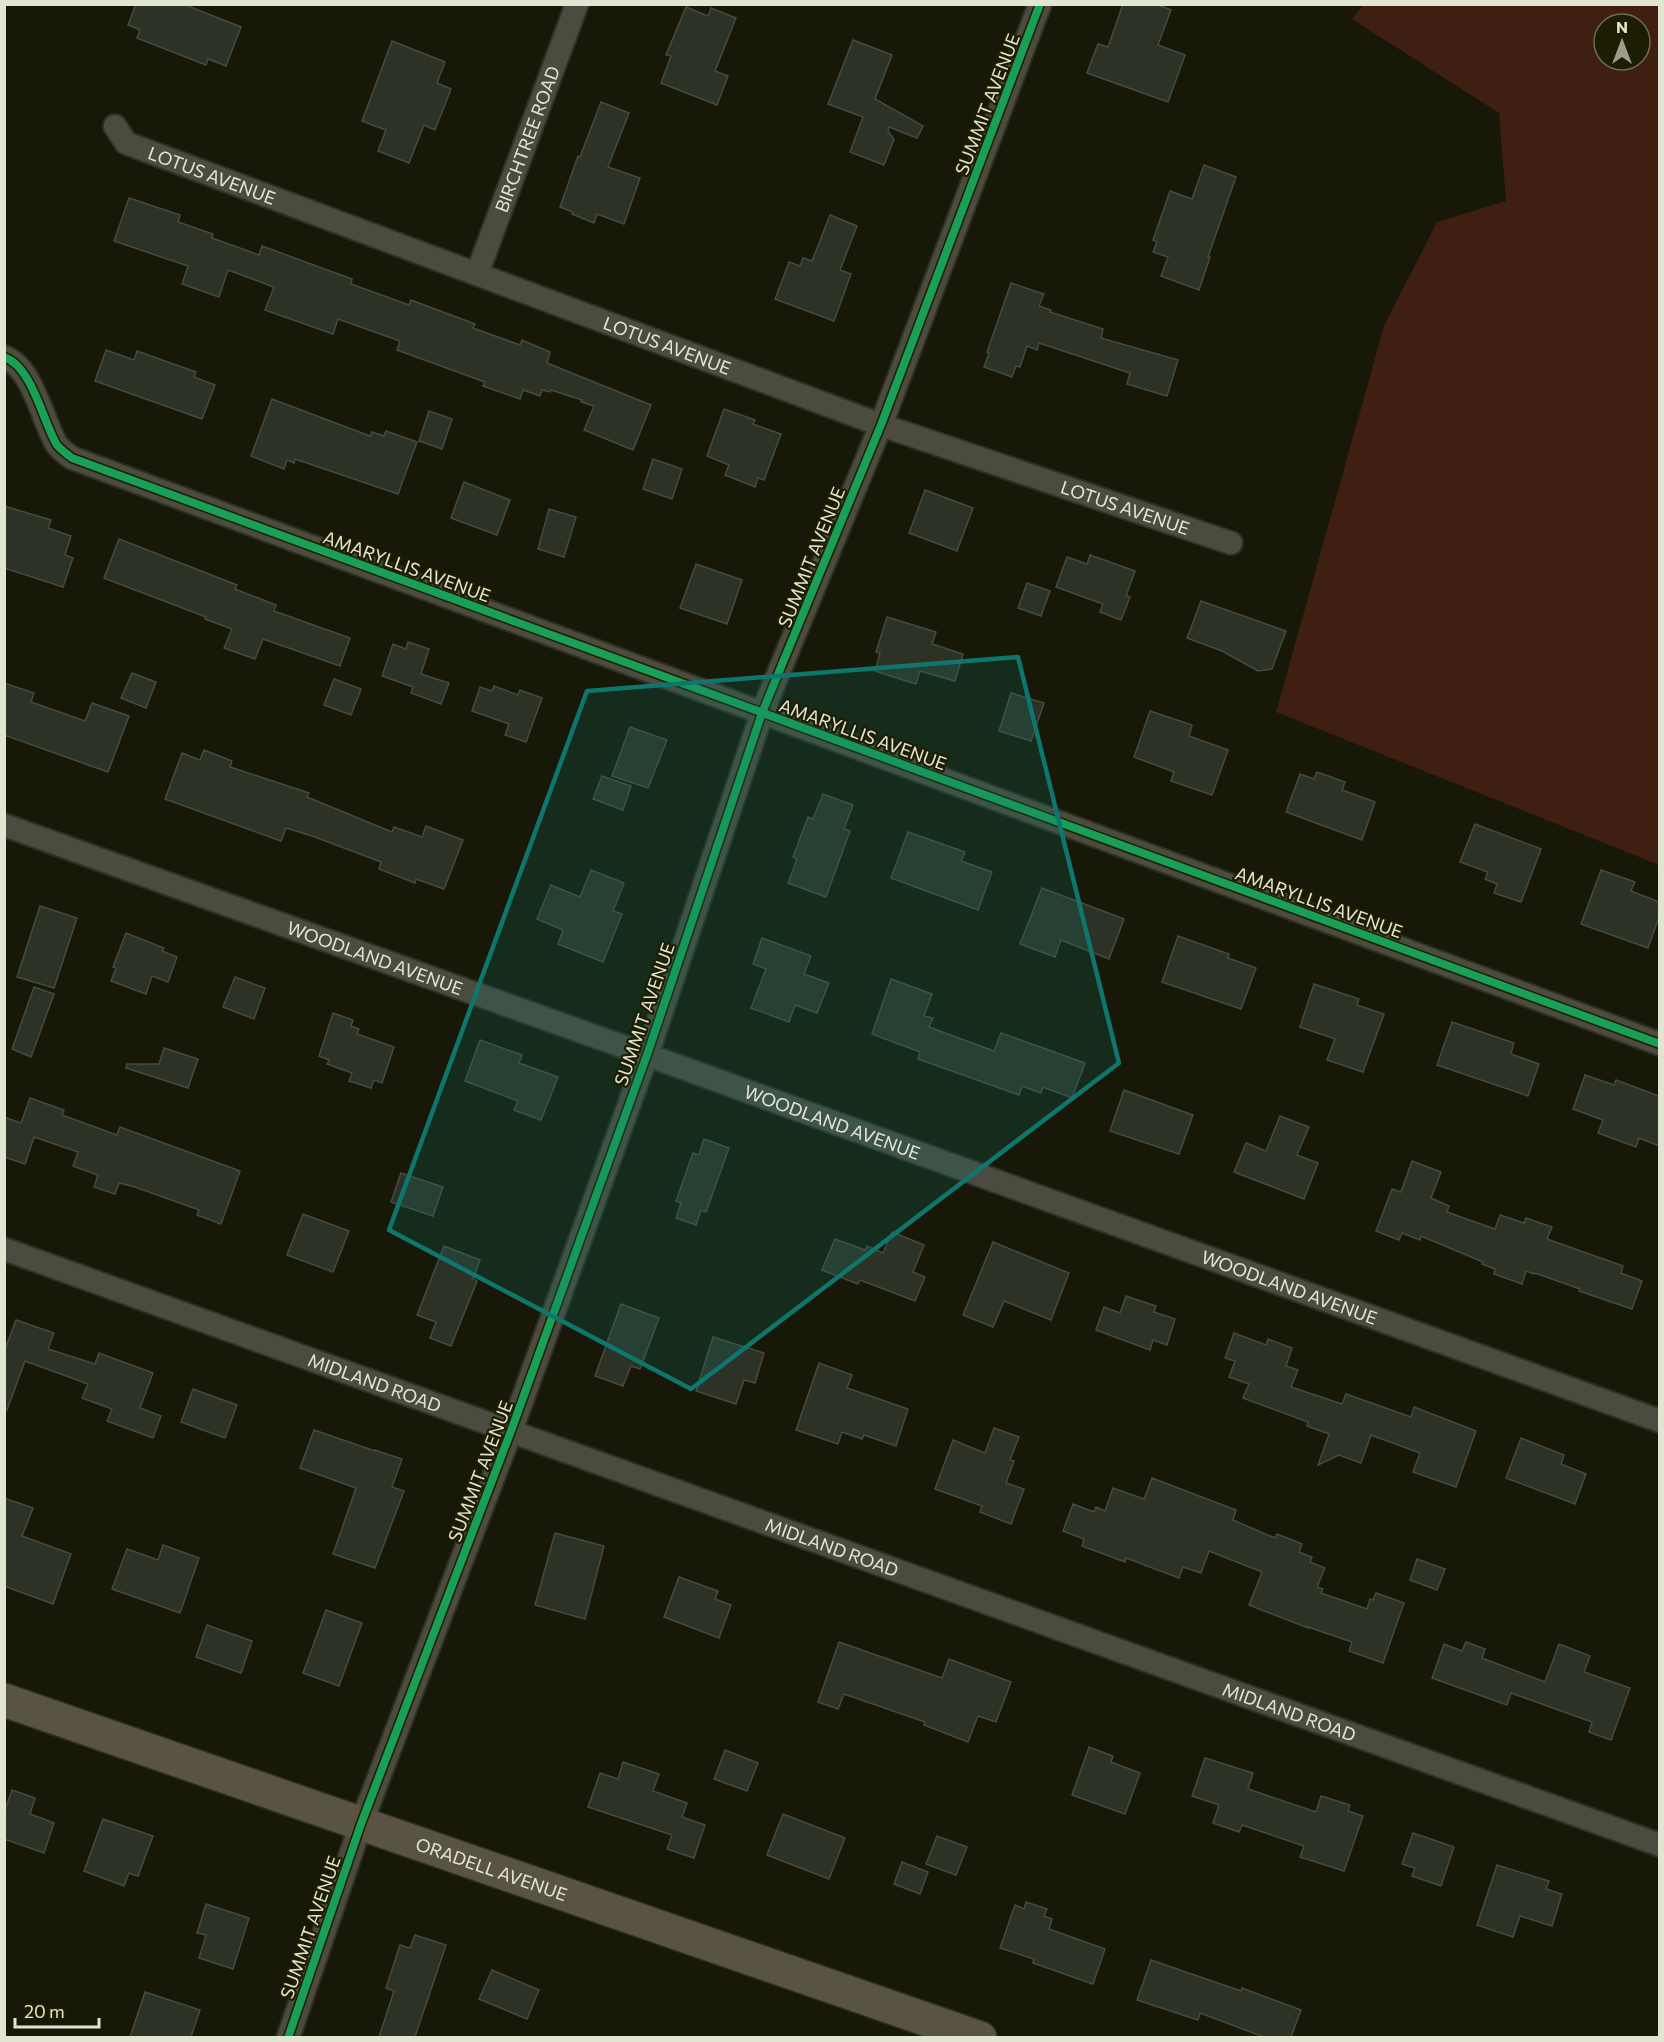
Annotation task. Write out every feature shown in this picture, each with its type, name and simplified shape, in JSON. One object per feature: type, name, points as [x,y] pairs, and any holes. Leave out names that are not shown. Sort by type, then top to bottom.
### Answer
[{"type":"main road","name":"ORADELL AVENUE","points":[[4,1700],[980,2037]]},
{"type":"street","name":"BIRCHTREE ROAD","points":[[477,274],[577,4]]},
{"type":"street","name":"SUMMIT AVENUE","points":[[288,2037],[361,1824],[511,1431],[647,1054],[762,713],[881,425],[1040,4]]},
{"type":"street","name":"LOTUS AVENUE","points":[[115,126],[126,143],[881,425],[1231,543]]},
{"type":"street","name":"AMARYLLIS AVENUE","points":[[4,357],[11,359],[24,372],[58,447],[72,458],[1659,1044]]},
{"type":"street","name":"WOODLAND AVENUE","points":[[4,825],[647,1054],[1659,1421]]},
{"type":"street","name":"MIDLAND ROAD","points":[[4,1249],[1659,1845]]},
{"type":"highlighted area","points":[[1018,657],[1119,1063],[691,1389],[389,1230],[587,691]]},
{"type":"shaded area","points":[[1363,5],[1659,5],[1659,865],[1276,712],[1384,326],[1437,222],[1506,201],[1499,113],[1352,19]]},
{"type":"building","points":[[136,4],[183,4],[241,27],[226,66],[208,59],[206,65],[137,38],[140,30],[128,25]]},
{"type":"building","points":[[1123,4],[1156,4],[1171,10],[1158,45],[1185,55],[1168,102],[1087,73],[1098,44],[1108,47]]},
{"type":"building","points":[[686,7],[708,16],[711,8],[736,18],[715,71],[728,76],[717,105],[661,83],[671,56],[666,55]]},
{"type":"building","points":[[853,40],[892,55],[875,99],[923,126],[917,138],[889,127],[888,131],[894,139],[884,165],[850,152],[863,117],[828,104]]},
{"type":"building","points":[[392,41],[445,62],[437,83],[451,89],[435,130],[424,125],[409,163],[378,151],[386,130],[362,121]]},
{"type":"building","points":[[601,102],[629,113],[608,167],[640,178],[624,224],[597,214],[594,223],[560,207]]},
{"type":"building","points":[[1204,165],[1236,177],[1199,290],[1161,276],[1168,257],[1153,252],[1157,242],[1153,240],[1170,191],[1192,199]]},
{"type":"building","points":[[129,198],[180,215],[178,222],[213,234],[212,238],[259,255],[262,246],[352,279],[351,284],[409,305],[411,300],[475,324],[473,328],[520,345],[522,340],[550,352],[547,363],[651,405],[633,450],[584,430],[594,406],[581,402],[582,400],[551,390],[550,392],[542,390],[540,396],[523,390],[520,399],[483,386],[485,382],[397,350],[400,341],[338,319],[333,334],[265,310],[274,287],[228,270],[219,297],[182,284],[188,266],[114,241]]},
{"type":"building","points":[[830,215],[857,226],[840,270],[851,274],[834,321],[775,299],[789,262],[800,266],[803,258],[812,261]]},
{"type":"building","points":[[1011,283],[1044,294],[1039,306],[1051,310],[1050,312],[1103,329],[1101,338],[1178,360],[1167,396],[1127,384],[1130,373],[1039,343],[1037,350],[1027,346],[1020,367],[1016,366],[1012,377],[984,367]]},
{"type":"building","points":[[106,350],[134,360],[137,351],[196,372],[194,377],[215,385],[202,419],[95,381]]},
{"type":"building","points":[[272,399],[370,436],[372,432],[384,436],[386,431],[417,442],[398,494],[295,459],[294,463],[287,460],[284,469],[251,456]]},
{"type":"building","points":[[724,409],[755,420],[753,424],[781,434],[764,480],[758,478],[755,487],[725,475],[729,465],[707,456]]},
{"type":"building","points":[[429,411],[452,419],[442,449],[419,441]]},
{"type":"building","points":[[653,459],[682,469],[672,499],[643,489]]},
{"type":"building","points":[[464,482],[510,500],[497,535],[451,518]]},
{"type":"building","points":[[925,490],[973,508],[957,551],[909,533]]},
{"type":"building","points":[[4,506],[51,520],[48,528],[71,536],[65,555],[73,558],[63,587],[4,568]]},
{"type":"building","points":[[549,509],[576,517],[564,557],[538,549]]},
{"type":"building","points":[[119,539],[237,585],[235,589],[276,605],[274,611],[350,638],[340,666],[263,639],[255,659],[224,648],[232,629],[104,578]]},
{"type":"building","points":[[1090,555],[1135,571],[1126,596],[1130,597],[1121,620],[1100,612],[1103,604],[1056,587],[1067,557],[1087,564]]},
{"type":"building","points":[[696,564],[742,580],[727,624],[680,608]]},
{"type":"building","points":[[1027,583],[1050,591],[1041,616],[1018,608]]},
{"type":"building","points":[[1201,601],[1286,631],[1272,669],[1258,671],[1222,651],[1187,638]]},
{"type":"building","points":[[887,617],[936,632],[932,644],[963,654],[955,681],[920,671],[916,684],[875,671],[880,653],[876,652]]},
{"type":"building","points":[[408,642],[429,649],[421,674],[449,683],[441,704],[411,693],[413,687],[382,676],[393,644],[406,649]]},
{"type":"building","points":[[132,673],[156,682],[146,708],[121,698]]},
{"type":"building","points":[[334,679],[361,689],[351,715],[324,705]]},
{"type":"building","points":[[4,683],[34,693],[31,702],[85,721],[92,703],[129,716],[108,772],[4,735]]},
{"type":"building","points":[[494,686],[518,695],[520,690],[542,698],[526,742],[505,735],[509,724],[472,711],[480,687],[492,691]]},
{"type":"building","points":[[1011,693],[1044,703],[1031,741],[999,731]]},
{"type":"building","points":[[1150,711],[1192,725],[1189,736],[1228,750],[1212,795],[1171,781],[1174,772],[1134,757]]},
{"type":"building","points":[[630,727],[667,740],[648,788],[612,776]]},
{"type":"building","points":[[204,750],[232,761],[230,767],[309,793],[307,797],[392,832],[394,827],[422,837],[426,826],[463,840],[444,889],[416,879],[415,883],[379,869],[381,862],[315,837],[286,828],[281,841],[165,799],[182,753],[200,760]]},
{"type":"building","points":[[1317,772],[1345,782],[1342,790],[1375,802],[1362,840],[1286,812],[1300,774],[1314,779]]},
{"type":"building","points":[[602,776],[631,786],[623,810],[593,799]]},
{"type":"building","points":[[823,794],[853,805],[844,829],[850,831],[826,897],[788,883],[797,859],[793,857],[808,817],[813,819]]},
{"type":"building","points":[[1475,824],[1541,849],[1521,902],[1494,893],[1497,884],[1485,879],[1488,872],[1460,862]]},
{"type":"building","points":[[908,832],[965,852],[961,861],[992,872],[978,910],[891,878]]},
{"type":"building","points":[[591,870],[624,883],[613,911],[622,914],[603,962],[558,944],[563,930],[537,919],[551,885],[580,897]]},
{"type":"building","points":[[1601,870],[1635,882],[1631,891],[1659,902],[1659,917],[1648,948],[1581,924]]},
{"type":"building","points":[[1042,888],[1124,919],[1109,959],[1061,940],[1055,957],[1020,944]]},
{"type":"building","points":[[40,906],[77,918],[54,988],[17,977]]},
{"type":"building","points":[[126,933],[164,948],[162,951],[177,957],[168,982],[152,976],[146,994],[111,981],[116,968],[113,967]]},
{"type":"building","points":[[1178,936],[1229,954],[1228,958],[1256,968],[1241,1009],[1162,982]]},
{"type":"building","points":[[762,938],[811,956],[804,974],[829,983],[817,1013],[795,1005],[789,1022],[751,1008],[766,969],[753,964]]},
{"type":"building","points":[[235,977],[265,988],[254,1019],[223,1007]]},
{"type":"building","points":[[891,979],[932,994],[924,1016],[933,1018],[929,1027],[994,1051],[1001,1033],[1085,1063],[1072,1098],[1043,1087],[1041,1093],[1022,1086],[1019,1095],[918,1059],[920,1052],[872,1034]]},
{"type":"building","points":[[1314,984],[1359,999],[1357,1005],[1384,1014],[1363,1072],[1327,1060],[1335,1039],[1300,1027]]},
{"type":"building","points":[[34,987],[54,994],[31,1057],[12,1049]]},
{"type":"building","points":[[333,1013],[353,1020],[351,1026],[359,1029],[357,1034],[394,1047],[382,1083],[374,1080],[371,1088],[349,1081],[352,1073],[327,1064],[329,1060],[319,1056]]},
{"type":"building","points":[[1452,1022],[1514,1043],[1511,1054],[1539,1064],[1528,1096],[1437,1065]]},
{"type":"building","points":[[480,1040],[522,1055],[519,1063],[558,1077],[541,1120],[514,1110],[518,1101],[465,1081]]},
{"type":"building","points":[[164,1048],[198,1059],[188,1088],[126,1068],[127,1064],[159,1064]]},
{"type":"building","points":[[1585,1075],[1614,1085],[1616,1080],[1659,1096],[1659,1146],[1639,1138],[1636,1147],[1598,1133],[1603,1120],[1573,1109]]},
{"type":"building","points":[[1124,1090],[1193,1115],[1179,1154],[1110,1131]]},
{"type":"building","points":[[30,1098],[64,1110],[62,1115],[117,1135],[120,1127],[240,1171],[221,1224],[197,1215],[199,1210],[135,1187],[119,1183],[115,1194],[94,1187],[98,1175],[73,1166],[78,1152],[34,1137],[25,1164],[4,1157],[4,1117],[21,1123]]},
{"type":"building","points":[[1280,1116],[1309,1127],[1297,1155],[1318,1163],[1304,1199],[1234,1172],[1246,1143],[1266,1151]]},
{"type":"building","points":[[704,1139],[729,1148],[706,1212],[701,1210],[696,1225],[676,1218],[681,1203],[676,1201],[693,1153],[699,1155]]},
{"type":"building","points":[[1412,1161],[1441,1172],[1431,1198],[1449,1206],[1447,1212],[1495,1229],[1500,1215],[1524,1223],[1526,1218],[1552,1227],[1547,1239],[1623,1266],[1621,1273],[1642,1281],[1632,1309],[1535,1273],[1526,1271],[1522,1284],[1494,1274],[1495,1269],[1482,1264],[1483,1262],[1421,1236],[1420,1240],[1402,1233],[1399,1240],[1376,1231],[1392,1189],[1401,1192]]},
{"type":"building","points":[[401,1173],[443,1187],[433,1216],[391,1202]]},
{"type":"building","points":[[303,1214],[349,1231],[333,1272],[287,1255]]},
{"type":"building","points":[[892,1232],[924,1245],[913,1272],[925,1277],[915,1301],[860,1280],[858,1284],[822,1270],[835,1239],[865,1250],[867,1246],[883,1253]]},
{"type":"building","points":[[993,1242],[1069,1273],[1051,1320],[1004,1301],[993,1327],[963,1315]]},
{"type":"building","points":[[444,1246],[480,1260],[473,1279],[477,1281],[451,1346],[430,1338],[436,1322],[417,1315]]},
{"type":"building","points":[[1126,1296],[1156,1306],[1154,1312],[1175,1319],[1167,1345],[1153,1340],[1150,1350],[1096,1330],[1104,1307],[1120,1313]]},
{"type":"building","points":[[621,1304],[659,1318],[640,1369],[631,1366],[623,1386],[595,1376]]},
{"type":"building","points":[[16,1320],[54,1333],[48,1349],[95,1364],[99,1353],[153,1373],[140,1408],[161,1416],[153,1438],[107,1421],[112,1409],[82,1398],[88,1384],[25,1361],[7,1410],[4,1410],[4,1352]]},
{"type":"building","points":[[1234,1333],[1266,1345],[1268,1339],[1292,1348],[1286,1366],[1298,1370],[1291,1387],[1342,1404],[1346,1394],[1411,1417],[1414,1407],[1476,1431],[1456,1487],[1413,1472],[1420,1453],[1371,1435],[1361,1463],[1339,1455],[1318,1465],[1329,1434],[1307,1426],[1308,1422],[1243,1398],[1249,1384],[1229,1377],[1235,1361],[1225,1358]]},
{"type":"building","points":[[713,1337],[764,1353],[755,1383],[744,1380],[736,1404],[696,1391]]},
{"type":"building","points":[[819,1363],[852,1375],[847,1388],[908,1409],[896,1446],[864,1435],[862,1439],[842,1432],[838,1444],[796,1430]]},
{"type":"building","points":[[193,1389],[237,1405],[225,1438],[181,1422]]},
{"type":"building","points":[[994,1428],[1019,1437],[1010,1460],[1014,1461],[1006,1483],[1024,1489],[1011,1524],[980,1512],[982,1506],[935,1489],[953,1440],[985,1453]]},
{"type":"building","points":[[314,1430],[402,1459],[392,1487],[404,1491],[375,1568],[333,1554],[356,1488],[300,1468]]},
{"type":"building","points":[[1521,1438],[1564,1455],[1561,1464],[1586,1474],[1575,1504],[1506,1478]]},
{"type":"building","points":[[1152,1478],[1236,1510],[1233,1520],[1275,1538],[1277,1534],[1302,1544],[1299,1552],[1312,1557],[1310,1562],[1325,1568],[1317,1587],[1323,1589],[1321,1593],[1367,1609],[1370,1599],[1373,1600],[1376,1593],[1404,1603],[1383,1663],[1349,1651],[1352,1642],[1249,1605],[1262,1572],[1209,1551],[1201,1573],[1183,1567],[1179,1578],[1126,1558],[1125,1562],[1082,1546],[1084,1539],[1063,1531],[1073,1504],[1094,1512],[1096,1507],[1105,1511],[1113,1488],[1144,1499]]},
{"type":"building","points":[[4,1498],[33,1508],[22,1536],[71,1554],[53,1604],[4,1586]]},
{"type":"building","points":[[555,1533],[604,1546],[585,1619],[535,1605]]},
{"type":"building","points":[[163,1545],[199,1558],[180,1613],[112,1589],[127,1549],[158,1560]]},
{"type":"building","points":[[1417,1559],[1445,1569],[1437,1590],[1410,1580]]},
{"type":"building","points":[[679,1577],[718,1591],[715,1599],[731,1605],[719,1638],[664,1617]]},
{"type":"building","points":[[326,1610],[362,1623],[339,1686],[303,1673]]},
{"type":"building","points":[[207,1625],[252,1641],[241,1673],[196,1657]]},
{"type":"building","points":[[839,1642],[942,1678],[949,1659],[1011,1682],[996,1722],[978,1716],[968,1742],[924,1725],[925,1722],[844,1694],[838,1709],[818,1702]]},
{"type":"building","points":[[1466,1642],[1485,1649],[1482,1658],[1545,1682],[1559,1644],[1590,1656],[1584,1672],[1630,1688],[1611,1740],[1589,1732],[1592,1722],[1511,1693],[1507,1705],[1432,1678],[1444,1644],[1462,1651]]},
{"type":"building","points":[[1089,1747],[1113,1756],[1111,1762],[1140,1773],[1125,1814],[1072,1795]]},
{"type":"building","points":[[725,1750],[758,1763],[747,1791],[714,1779]]},
{"type":"building","points":[[1205,1758],[1253,1773],[1248,1789],[1316,1812],[1321,1796],[1350,1805],[1348,1811],[1363,1816],[1344,1871],[1300,1857],[1304,1846],[1242,1825],[1239,1832],[1213,1823],[1219,1805],[1192,1796]]},
{"type":"building","points":[[623,1762],[659,1774],[653,1791],[687,1803],[682,1817],[705,1825],[694,1858],[667,1849],[672,1835],[588,1807],[600,1773],[618,1779]]},
{"type":"building","points":[[12,1790],[35,1798],[30,1814],[54,1823],[44,1853],[4,1839],[4,1813]]},
{"type":"building","points":[[783,1814],[845,1838],[829,1879],[767,1855]]},
{"type":"building","points":[[103,1819],[153,1836],[138,1876],[129,1873],[124,1886],[84,1871]]},
{"type":"building","points":[[1413,1833],[1454,1847],[1441,1886],[1412,1876],[1415,1868],[1402,1864]]},
{"type":"building","points":[[937,1836],[967,1847],[956,1875],[926,1864]]},
{"type":"building","points":[[902,1862],[928,1872],[920,1894],[894,1884]]},
{"type":"building","points":[[1497,1865],[1549,1881],[1546,1889],[1562,1894],[1552,1926],[1520,1916],[1513,1937],[1477,1925]]},
{"type":"building","points":[[1026,1902],[1047,1909],[1044,1916],[1052,1919],[1049,1929],[1105,1949],[1093,1984],[1033,1963],[1034,1959],[1000,1948],[1015,1905],[1024,1909]]},
{"type":"building","points":[[206,1904],[249,1918],[233,1969],[199,1958],[206,1935],[197,1933]]},
{"type":"building","points":[[415,1935],[446,1945],[415,2037],[379,2037],[394,1991],[386,1988],[400,1945],[410,1948]]},
{"type":"building","points":[[1151,1960],[1241,1991],[1242,1988],[1301,2010],[1291,2037],[1264,2037],[1200,2013],[1198,2020],[1137,2000]]},
{"type":"building","points":[[492,1970],[539,1990],[527,2019],[479,1999]]},
{"type":"building","points":[[145,1992],[200,2010],[191,2037],[130,2037]]},
{"type":"cycle path","points":[[288,2038],[361,1824],[511,1431],[647,1055],[762,713],[881,425],[1040,4]]},
{"type":"cycle path","points":[[4,357],[14,362],[22,371],[36,396],[57,445],[72,458],[1660,1044]]}]
